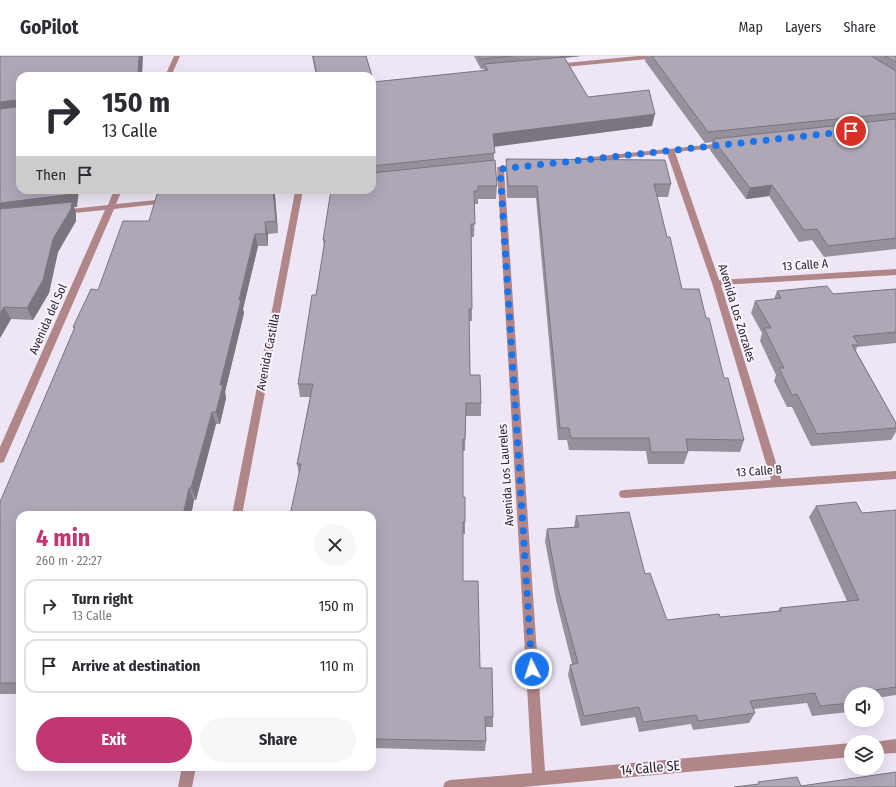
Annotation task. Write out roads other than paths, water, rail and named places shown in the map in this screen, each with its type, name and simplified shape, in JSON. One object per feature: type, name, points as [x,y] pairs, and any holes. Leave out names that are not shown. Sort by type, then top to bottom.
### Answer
[{"type":"street","points":[[170,72],[177,56]]},
{"type":"street","points":[[547,66],[658,56]]},
{"type":"street","points":[[562,162],[733,144]]},
{"type":"street","name":"Avenida Los Zorzales","points":[[670,150],[716,283],[777,483]]},
{"type":"street","name":"Avenida Los Laureles","points":[[500,169],[539,779]]},
{"type":"street","name":"Avenida del Sol","points":[[0,459],[116,194]]},
{"type":"street","name":"Avenida Castilla","points":[[238,511],[298,194]]},
{"type":"street","points":[[53,213],[110,206],[172,201]]},
{"type":"street","name":"13 Calle A","points":[[716,283],[896,272]]},
{"type":"street","name":"13 Calle B","points":[[624,494],[896,475]]},
{"type":"street","points":[[884,747],[896,746]]},
{"type":"street","name":"14 Calle SE","points":[[450,787],[844,751]]},
{"type":"street","points":[[185,787],[188,771]]}]
